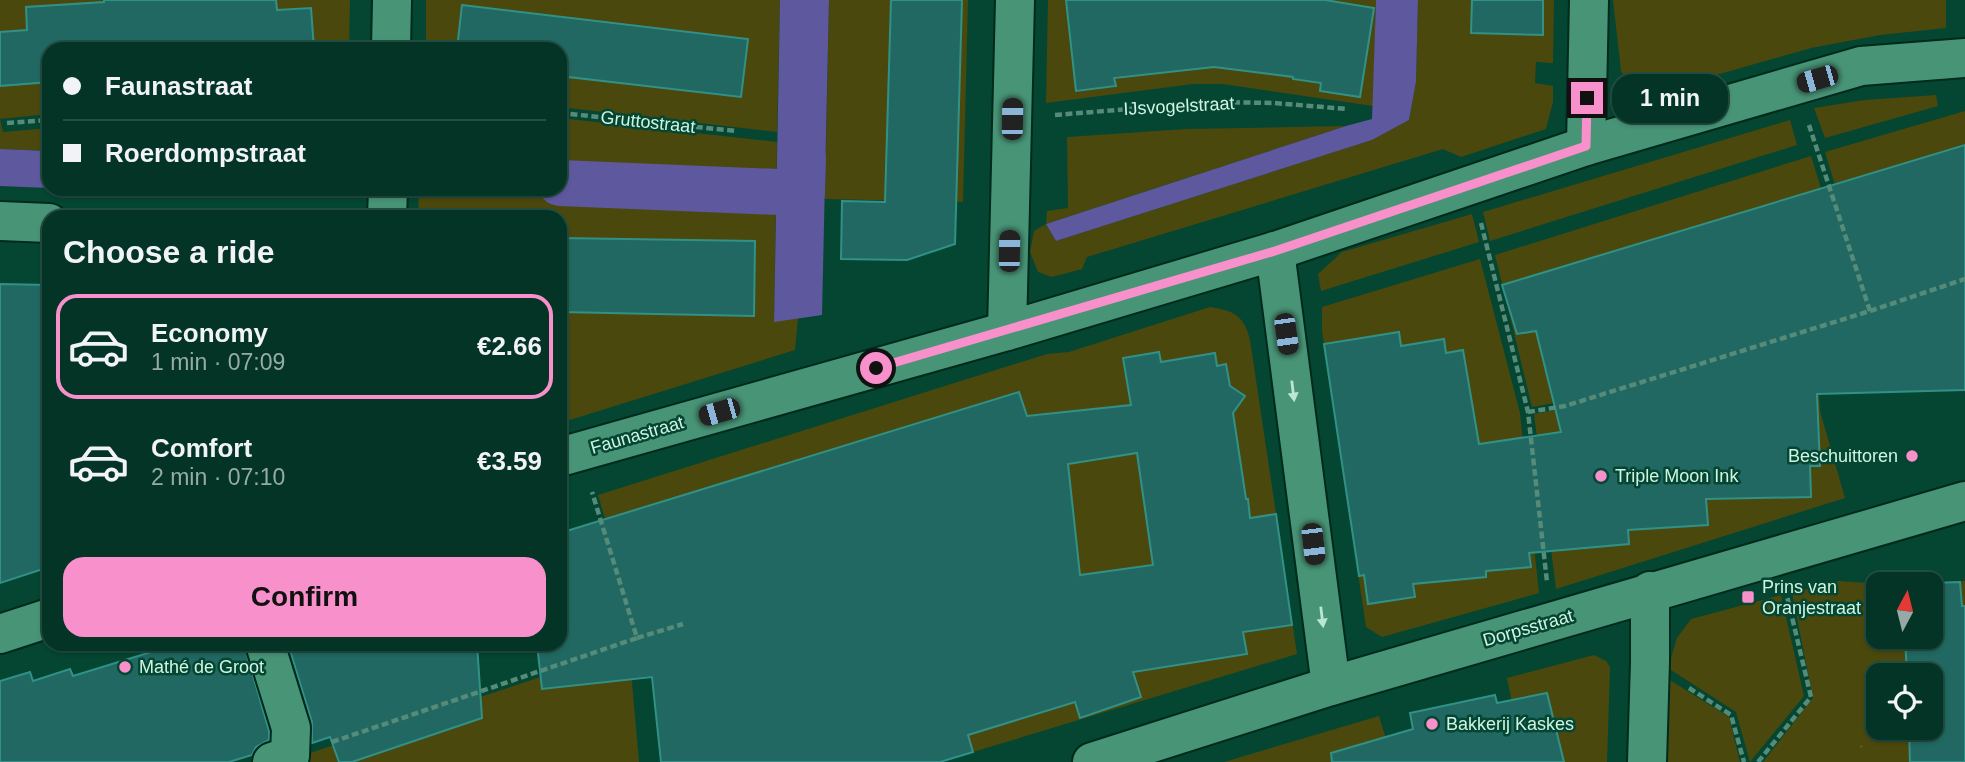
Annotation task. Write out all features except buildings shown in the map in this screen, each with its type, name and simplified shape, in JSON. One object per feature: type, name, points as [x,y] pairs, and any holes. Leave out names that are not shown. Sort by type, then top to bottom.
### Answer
[{"type":"street","points":[[391,42],[392,0]]},
{"type":"street","points":[[1007,331],[1015,0]]},
{"type":"street","points":[[1586,146],[1589,0]]},
{"type":"street","name":"Faunastraat","points":[[570,454],[1007,331],[1275,251],[1586,146],[1861,66],[1965,58]]},
{"type":"street","points":[[0,221],[42,223]]},
{"type":"street","points":[[1275,251],[1331,686]]},
{"type":"street","name":"Dorpsstraat","points":[[1092,762],[1331,686],[1965,501]]},
{"type":"street","points":[[1647,762],[1650,591]]},
{"type":"street","points":[[0,634],[42,620]]},
{"type":"street","points":[[267,651],[290,728],[281,759]]},
{"type":"path","points":[[1796,85],[1870,311]]},
{"type":"path","name":"IJsvogelstraat","points":[[1012,119],[1216,102],[1347,109]]},
{"type":"path","name":"Gruttostraat","points":[[567,114],[736,131]]},
{"type":"path","points":[[7,123],[42,120]]},
{"type":"path","points":[[1471,185],[1528,412],[1548,585],[1559,619]]},
{"type":"path","points":[[1528,412],[1565,406],[1965,279]]},
{"type":"path","points":[[570,454],[637,638]]},
{"type":"path","points":[[1758,762],[1811,697],[1777,554]]},
{"type":"path","points":[[281,759],[683,624]]},
{"type":"path","points":[[1650,662],[1731,715],[1744,762]]},
{"type":"green space","points":[[0,0],[350,0],[349,42],[42,42],[42,115],[0,119]]},
{"type":"green space","points":[[426,0],[780,0],[777,132],[567,108],[567,42],[426,42]]},
{"type":"green space","points":[[829,0],[968,0],[963,202],[825,199]]},
{"type":"green space","points":[[1048,0],[1376,0],[1373,106],[1223,84],[1193,84],[1046,103]]},
{"type":"green space","points":[[1418,0],[1554,0],[1553,63],[1536,62],[1535,83],[1553,86],[1553,102],[1546,129],[1461,157],[1443,149],[1087,257],[1082,269],[1052,277],[1038,272],[1030,252],[1034,231],[1046,224],[1056,241],[1372,140],[1409,120],[1416,82]]},
{"type":"green space","points":[[1613,0],[1946,0],[1946,28],[1880,35],[1811,48],[1650,94],[1631,88],[1621,71]]},
{"type":"green space","points":[[1936,95],[1938,106],[1825,138],[1814,108],[1865,100]]},
{"type":"green space","points":[[1965,111],[1965,274],[1871,304],[1825,152]]},
{"type":"green space","points":[[0,119],[3,132],[42,129],[42,151],[0,149]]},
{"type":"green space","points":[[567,119],[777,142],[774,321],[798,318],[795,350],[567,421],[567,210],[418,210],[419,196],[567,196]]},
{"type":"green space","points":[[1790,120],[1797,145],[1490,241],[1483,212]]},
{"type":"green space","points":[[1346,126],[1046,224],[1047,211],[1068,208],[1067,137],[1186,129]]},
{"type":"green space","points":[[1811,156],[1858,308],[1581,398],[1532,407],[1495,255]]},
{"type":"green space","points":[[1472,214],[1479,242],[1321,291],[1318,274],[1342,252]]},
{"type":"green space","points":[[1480,259],[1520,413],[1539,593],[1382,637],[1366,627],[1322,330],[1322,307]]},
{"type":"green space","points":[[1210,307],[1226,310],[1237,316],[1245,325],[1250,340],[1297,654],[973,752],[918,557],[642,643],[598,495],[1047,354],[1069,352]]},
{"type":"green space","points":[[1816,330],[1820,411],[1845,498],[1556,589],[1534,414],[1568,408]]},
{"type":"green space","points":[[1839,581],[1866,583],[1866,649],[1943,649],[1943,582],[1965,581],[1965,762],[1763,762],[1813,698],[1792,593]]},
{"type":"green space","points":[[1781,595],[1804,696],[1750,762],[1736,712],[1668,668],[1677,638],[1691,619]]},
{"type":"green space","points":[[629,648],[639,762],[308,762],[310,753]]},
{"type":"green space","points":[[1594,655],[1606,661],[1610,667],[1607,762],[1524,762],[1507,678]]},
{"type":"green space","points":[[1665,677],[1729,717],[1740,762],[1668,762]]},
{"type":"green space","points":[[1379,716],[1393,762],[1224,762]]},
{"type":"green space","points":[[1868,740],[1869,740],[1870,762],[1842,762]]},
{"type":"shaded area","points":[[780,0],[829,0],[822,315],[774,322]]},
{"type":"shaded area","points":[[1376,0],[1418,0],[1416,82],[1409,120],[1372,140],[1056,241],[1046,224],[1372,119]]},
{"type":"shaded area","points":[[0,149],[42,151],[42,188],[0,186]]},
{"type":"waterway","points":[[567,183],[802,193],[803,158]]},
{"type":"place","name":"Beschuittoren","points":[[1912,456]]},
{"type":"place","name":"Triple Moon Ink","points":[[1601,476]]},
{"type":"place","name":"Prins van Oranjestraat","points":[[1748,597]]},
{"type":"place","name":"Mathé de Groot","points":[[125,667]]},
{"type":"place","name":"Bakkerij Kaskes","points":[[1432,724]]},
{"type":"route","points":[[876,368],[1275,251],[1586,146],[1587,98]]}]
